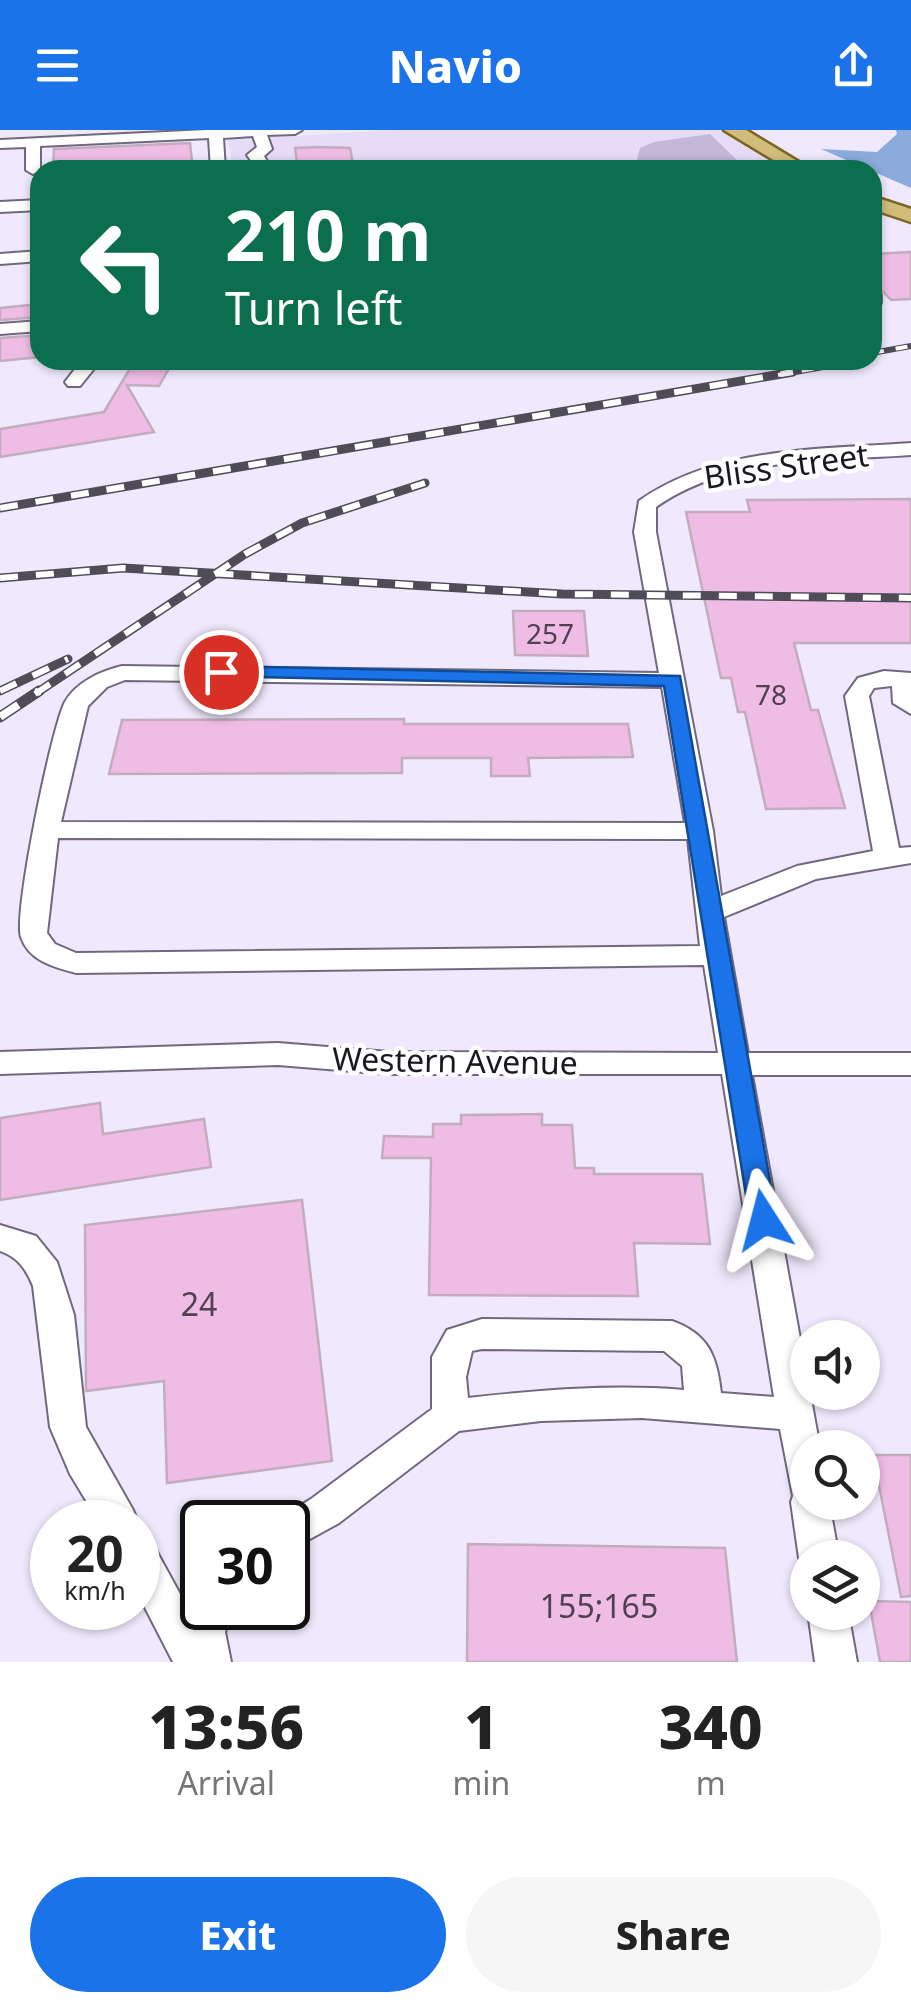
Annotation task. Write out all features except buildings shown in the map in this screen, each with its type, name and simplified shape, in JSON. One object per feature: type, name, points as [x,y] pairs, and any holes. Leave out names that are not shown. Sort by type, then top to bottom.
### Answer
[{"type":"main road","points":[[733,130],[786,160]]},
{"type":"main road","points":[[882,206],[911,216]]},
{"type":"street","points":[[0,144],[295,130]]},
{"type":"street","points":[[216,132],[217,160]]},
{"type":"street","points":[[259,132],[265,149],[254,155],[260,160]]},
{"type":"street","points":[[33,143],[33,160]]},
{"type":"street","points":[[0,207],[30,206]]},
{"type":"street","points":[[0,259],[30,257]]},
{"type":"street","points":[[0,329],[30,327]]},
{"type":"street","points":[[74,382],[84,370]]},
{"type":"street","name":"Bliss Street","points":[[798,1430],[709,913],[700,831],[645,532],[646,505],[663,489],[731,466],[911,449]]},
{"type":"street","points":[[673,680],[122,673],[99,682],[76,704],[46,830],[33,932],[38,946],[51,957],[76,963],[717,955]]},
{"type":"street","points":[[709,913],[805,870],[899,856],[857,696],[866,683],[907,679],[905,703],[911,708]]},
{"type":"street","points":[[46,830],[700,831]]},
{"type":"street","name":"Western Avenue","points":[[0,1063],[278,1054],[388,1063],[911,1064]]},
{"type":"street","points":[[0,1238],[12,1239],[37,1254],[54,1296],[68,1428],[107,1500]]},
{"type":"street","points":[[451,1416],[450,1357],[460,1340],[482,1334],[672,1336],[699,1360],[704,1408]]},
{"type":"street","points":[[310,1520],[451,1416],[642,1402],[796,1415]]},
{"type":"street","points":[[160,1597],[195,1662]]},
{"type":"street","points":[[206,1630],[210,1662]]},
{"type":"street","points":[[831,1630],[836,1662]]},
{"type":"shaded area","points":[[394,130],[718,130],[768,160],[232,160],[228,140]]},
{"type":"shaded area","points":[[710,134],[737,160],[637,160],[640,148],[654,142]]},
{"type":"water","points":[[896,130],[911,130],[911,188],[882,175],[882,160],[846,160],[821,149],[877,152],[897,134]]},
{"type":"railway","points":[[882,351],[911,346]]},
{"type":"railway","points":[[778,375],[806,370]]},
{"type":"railway","points":[[0,508],[793,372]]},
{"type":"railway","points":[[216,573],[302,523],[425,483]]},
{"type":"railway","points":[[0,578],[123,568],[216,573]]},
{"type":"railway","points":[[35,694],[216,573]]},
{"type":"railway","points":[[216,573],[562,594],[911,598]]},
{"type":"railway","points":[[0,691],[68,659]]},
{"type":"railway","points":[[0,717],[39,691]]},
{"type":"route","points":[[221,672],[673,680],[700,831],[709,913],[764,1220]]}]
